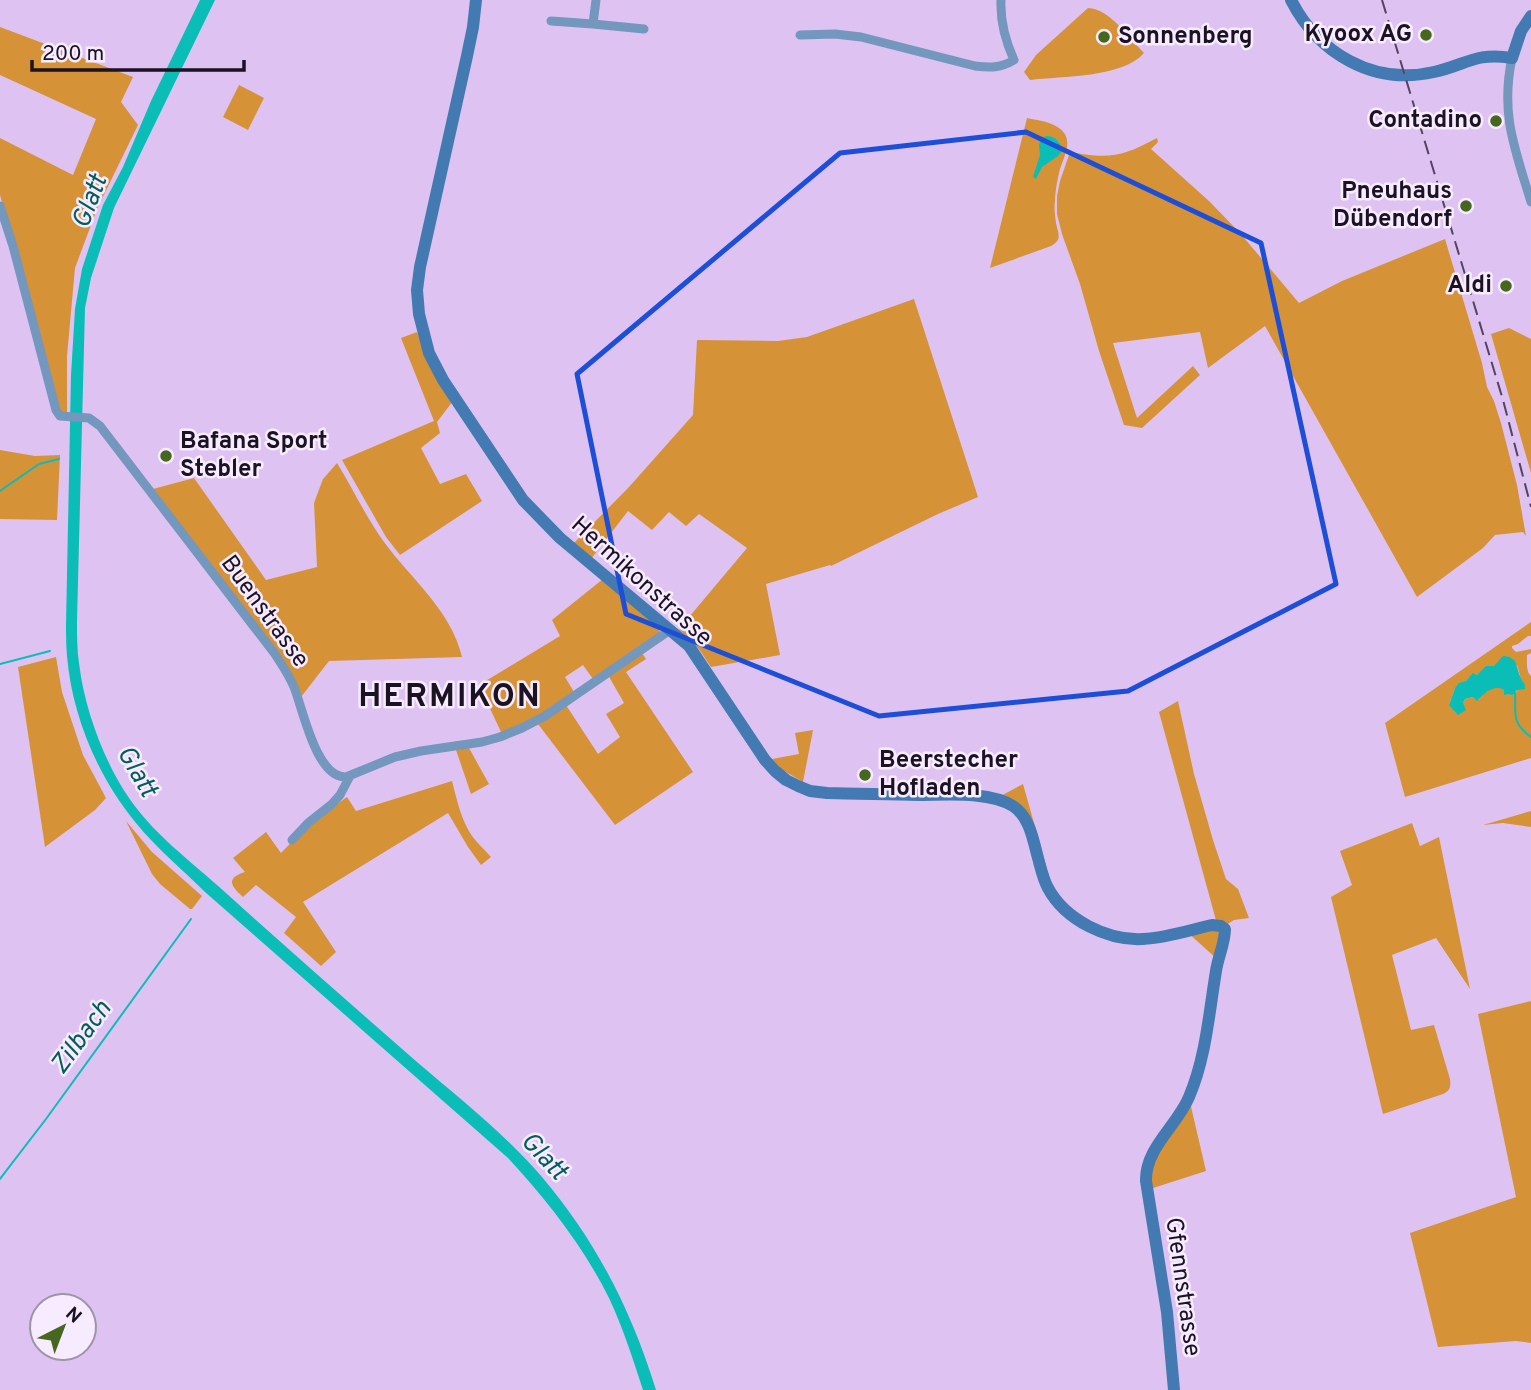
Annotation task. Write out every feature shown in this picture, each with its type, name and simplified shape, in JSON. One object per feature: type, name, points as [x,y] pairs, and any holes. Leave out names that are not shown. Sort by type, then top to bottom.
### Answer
[{"type":"street","name":"Hermikonstrasse","points":[[476,0],[467,56],[420,267],[418,301],[424,339],[443,380],[523,500],[544,524],[693,652],[765,760],[786,780],[810,791],[827,793],[975,796],[1005,802],[1019,810],[1028,824],[1042,876],[1049,890],[1056,901],[1080,921],[1105,933],[1130,939],[1153,938],[1212,925],[1223,927]]},
{"type":"street","points":[[593,24],[596,0]]},
{"type":"street","points":[[800,36],[835,34],[861,37],[975,66],[993,68],[1007,65],[1014,60],[1002,27],[1000,0]]},
{"type":"street","points":[[1291,0],[1302,20],[1325,45],[1354,64],[1381,73],[1419,75],[1482,56],[1512,58]]},
{"type":"street","points":[[1531,16],[1521,31],[1512,58],[1507,88],[1511,133],[1531,202]]},
{"type":"street","points":[[551,21],[644,29]]},
{"type":"street","name":"Buenstrasse","points":[[0,206],[56,410],[60,416],[85,417],[100,426],[281,663],[293,683],[310,736],[328,770],[339,777],[349,776]]},
{"type":"street","points":[[292,840],[332,804],[340,795],[349,776],[395,757],[482,742],[522,728],[545,716],[670,630]]},
{"type":"street","name":"Gfennstrasse","points":[[1174,1390],[1167,1312],[1146,1170],[1154,1150],[1183,1109],[1196,1078],[1225,936],[1223,927]]},
{"type":"highlighted area","points":[[1026,132],[1261,243],[1336,584],[1128,691],[879,716],[626,614],[577,374],[840,153]]},
{"type":"shaded area","name":"Glatt","points":[[200,0],[215,0],[114,208],[91,278],[85,308],[77,632],[81,679],[90,713],[117,778],[135,807],[159,834],[481,1117],[542,1177],[579,1226],[610,1277],[635,1332],[656,1390],[643,1390],[619,1321],[599,1279],[576,1242],[537,1190],[508,1158],[205,892],[152,841],[110,786],[81,723],[70,679],[66,636],[71,375],[75,309],[82,269],[103,205]]},
{"type":"shaded area","points":[[1088,8],[1104,13],[1144,53],[1134,61],[1107,71],[1030,80],[1024,72],[1036,55]]},
{"type":"shaded area","points":[[0,27],[133,77],[121,102],[138,125],[97,209],[75,268],[67,356],[67,412],[60,413],[0,195],[0,138],[73,175],[96,119],[0,75]]},
{"type":"shaded area","points":[[239,85],[264,98],[248,130],[223,117]]},
{"type":"shaded area","points":[[1027,118],[1054,125],[1061,130],[1067,141],[1055,194],[1058,239],[1051,246],[990,268]]},
{"type":"shaded area","points":[[1046,136],[1057,140],[1062,151],[1042,167],[1036,179],[1033,177],[1040,155],[1039,145],[1041,139]]},
{"type":"shaded area","points":[[1157,138],[1158,142],[1151,149],[1240,233],[1299,303],[1342,281],[1445,239],[1487,387],[1501,423],[1517,485],[1526,536],[1523,532],[1495,535],[1483,548],[1417,597],[1265,326],[1208,368],[1200,332],[1113,343],[1137,418],[1193,366],[1200,375],[1142,428],[1124,425],[1062,234],[1057,214],[1057,196],[1070,152],[1115,155]]},
{"type":"shaded area","points":[[914,299],[978,497],[831,566],[766,584],[780,655],[711,667],[699,649],[679,629],[747,548],[699,514],[686,526],[669,512],[652,530],[628,511],[591,559],[573,544],[629,487],[693,415],[697,340],[778,341],[807,337]]},
{"type":"shaded area","points":[[1509,328],[1531,339],[1531,473],[1491,334]]},
{"type":"shaded area","points":[[417,332],[429,362],[453,401],[437,422],[440,433],[421,448],[440,484],[466,474],[482,501],[400,555],[386,537],[342,460],[434,421],[401,338]]},
{"type":"shaded area","points":[[0,450],[35,456],[60,455],[57,520],[0,519]]},
{"type":"shaded area","points":[[337,463],[384,542],[440,610],[457,640],[462,657],[329,661],[301,697],[153,489],[194,478],[266,580],[317,567],[314,503],[323,479]]},
{"type":"shaded area","points":[[603,579],[660,627],[659,635],[593,679],[583,665],[565,677],[574,692],[543,714],[502,734],[479,685],[560,636],[552,620]]},
{"type":"shaded area","points":[[1531,622],[1531,636],[1512,648],[1516,652],[1531,649],[1527,661],[1531,676],[1531,758],[1405,797],[1385,723]],"holes":[[[1517,665],[1524,683],[1513,695],[1496,687],[1478,700],[1473,697],[1465,699],[1463,703],[1449,705],[1455,688],[1473,674],[1477,675],[1494,666]]]},
{"type":"shaded area","points":[[642,653],[646,659],[626,672],[693,772],[615,825],[538,724],[566,705],[598,754],[620,737],[606,714],[624,703],[608,675]]},
{"type":"shaded area","points":[[1503,656],[1512,658],[1516,663],[1525,689],[1517,690],[1513,695],[1504,695],[1504,690],[1496,688],[1489,690],[1477,701],[1473,697],[1465,699],[1463,703],[1466,710],[1458,715],[1449,705],[1455,688],[1473,673],[1477,675],[1486,666],[1494,666]]},
{"type":"shaded area","points":[[56,657],[62,692],[83,755],[106,798],[95,810],[45,847],[18,667]]},
{"type":"shaded area","points":[[1178,701],[1194,774],[1213,840],[1226,879],[1238,889],[1249,918],[1234,920],[1223,927],[1218,960],[1186,931],[1217,924],[1159,712]]},
{"type":"shaded area","points":[[813,730],[803,782],[781,769],[772,759],[799,754],[795,733]]},
{"type":"shaded area","points":[[469,748],[489,784],[471,794],[456,750]]},
{"type":"shaded area","points":[[452,781],[468,830],[491,857],[481,865],[448,813],[303,902],[336,952],[321,966],[284,933],[296,917],[256,885],[243,897],[233,885],[233,879],[245,872],[233,858],[266,832],[281,853],[309,824],[347,797],[356,811]]},
{"type":"shaded area","points":[[1023,784],[1056,901],[1028,824],[995,799]]},
{"type":"shaded area","points":[[1531,811],[1531,827],[1503,823],[1483,825]]},
{"type":"shaded area","points":[[126,821],[152,852],[202,896],[192,909],[160,884],[152,874]]},
{"type":"shaded area","points":[[1412,823],[1420,846],[1439,837],[1470,989],[1436,938],[1392,955],[1411,1030],[1434,1025],[1450,1084],[1449,1090],[1443,1094],[1383,1114],[1331,897],[1352,885],[1340,851]]},
{"type":"shaded area","points":[[1531,1001],[1531,1343],[1516,1341],[1438,1347],[1410,1233],[1516,1197],[1478,1014]]},
{"type":"shaded area","points":[[1189,1098],[1206,1171],[1147,1190],[1146,1170]]},
{"type":"waterway","points":[[0,491],[39,464],[59,459]]},
{"type":"waterway","points":[[0,664],[50,651]]},
{"type":"waterway","points":[[1515,693],[1517,722],[1531,737]]},
{"type":"waterway","name":"Zilbach","points":[[0,1179],[191,919]]},
{"type":"railway","points":[[1382,0],[1503,400],[1531,507]]},
{"type":"place","name":"Kyoox AG","points":[[1426,35]]},
{"type":"place","name":"Sonnenberg","points":[[1104,37]]},
{"type":"place","name":"Contadino","points":[[1496,121]]},
{"type":"place","name":"Pneuhaus Dübendorf","points":[[1466,206]]},
{"type":"place","name":"Aldi","points":[[1506,286]]},
{"type":"place","name":"Bafana Sport Stebler","points":[[166,456]]},
{"type":"place","name":"Beerstecher Hofladen","points":[[865,775]]},
{"type":"district","name":"HERMIKON","points":[[450,698]]}]
